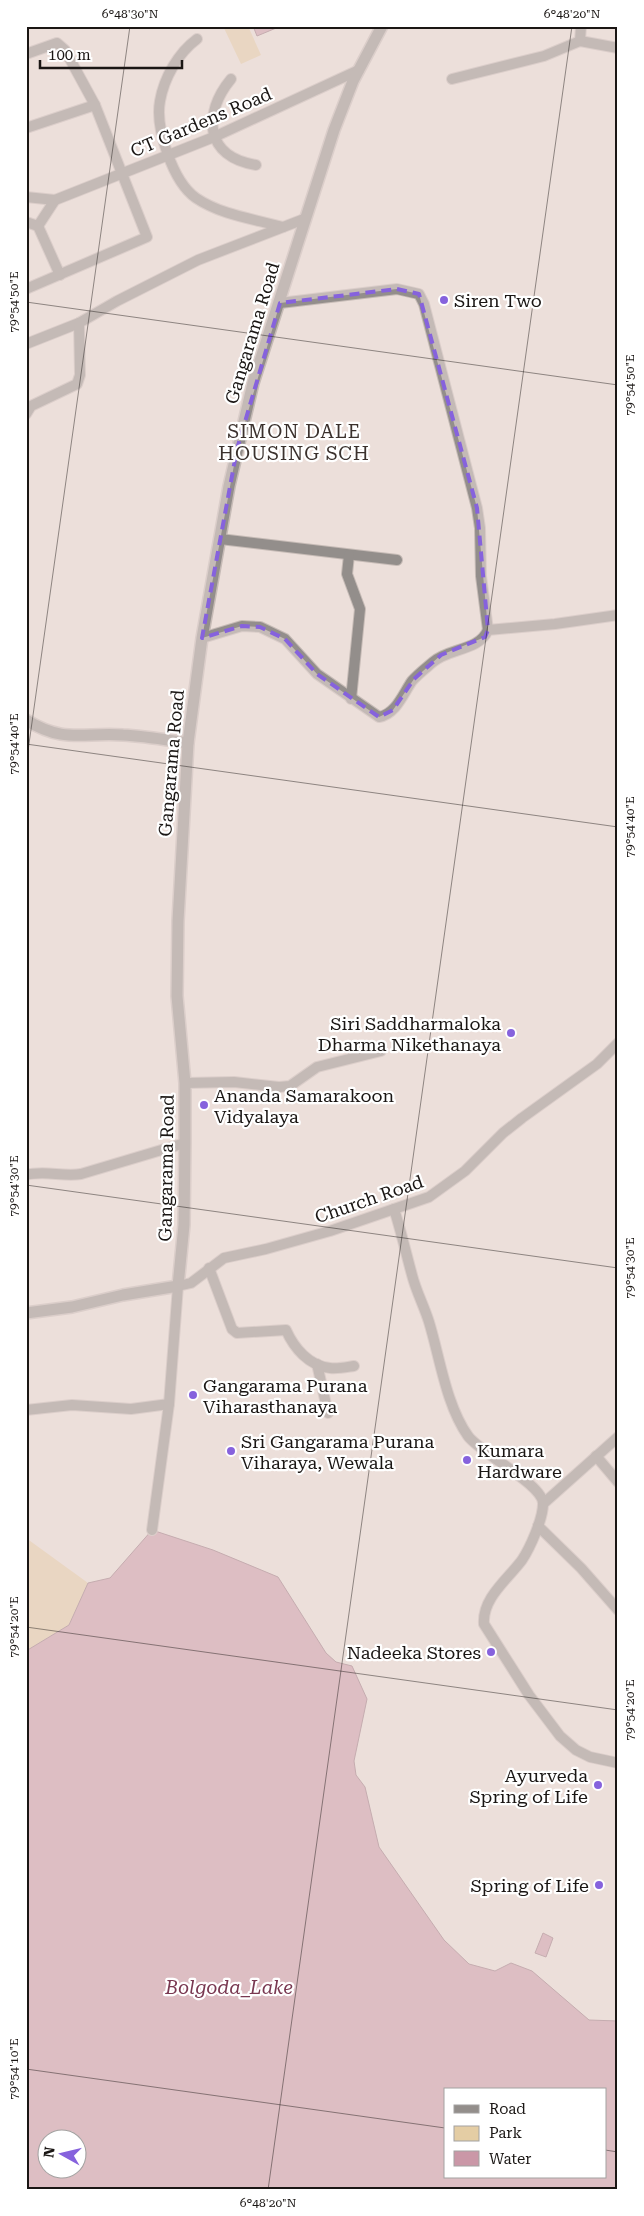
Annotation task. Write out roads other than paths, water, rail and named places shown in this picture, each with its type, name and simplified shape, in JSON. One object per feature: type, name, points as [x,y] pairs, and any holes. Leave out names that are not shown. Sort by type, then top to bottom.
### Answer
[{"type":"street","name":"Gangarama Road","points":[[152,1530],[169,1404],[184,1225],[185,1083],[177,996],[178,921],[188,742],[202,638],[229,486],[253,383],[334,130],[359,70],[382,26]]},
{"type":"street","points":[[580,41],[581,26]]},
{"type":"street","points":[[196,39],[180,56],[169,75],[160,101],[166,156],[182,183],[194,197],[213,208],[283,227]]},
{"type":"street","points":[[452,79],[544,56],[580,41],[618,48]]},
{"type":"street","points":[[26,54],[57,43],[65,50],[95,105],[148,238],[26,290]]},
{"type":"street","name":"CT Gardens Road","points":[[26,197],[55,200],[214,137],[359,70]]},
{"type":"street","points":[[231,79],[216,104],[213,128],[214,137],[224,152],[246,163],[256,165]]},
{"type":"street","points":[[26,128],[95,105]]},
{"type":"street","points":[[38,226],[55,200]]},
{"type":"street","points":[[26,344],[79,323],[117,301],[198,260],[304,219]]},
{"type":"street","points":[[26,222],[38,226],[60,275]]},
{"type":"street","points":[[202,638],[242,626],[260,627],[285,639],[317,674],[379,716],[386,716],[393,710],[414,679],[441,655],[480,642],[488,630],[481,576],[478,508],[424,304],[419,294],[397,289],[280,303]]},
{"type":"street","points":[[26,414],[31,406],[77,384],[80,375],[79,323]]},
{"type":"street","points":[[220,539],[397,560]]},
{"type":"street","points":[[349,554],[347,574],[360,609],[351,698]]},
{"type":"street","points":[[488,630],[555,624],[618,615]]},
{"type":"street","points":[[26,720],[45,730],[65,736],[123,735],[188,742]]},
{"type":"street","name":"Church Road","points":[[178,1286],[191,1283],[224,1258],[266,1249],[330,1231],[429,1197],[465,1171],[503,1133],[597,1064],[618,1043]]},
{"type":"street","points":[[185,1083],[226,1082],[279,1087],[290,1086],[317,1067],[381,1051]]},
{"type":"street","points":[[26,1175],[36,1172],[68,1176],[81,1174],[185,1143]]},
{"type":"street","points":[[394,1209],[442,1371],[461,1424],[470,1438],[528,1483],[539,1494],[544,1503]]},
{"type":"street","points":[[209,1268],[232,1330],[237,1333],[286,1330],[298,1351],[317,1364],[332,1368],[354,1366]]},
{"type":"street","points":[[26,1313],[72,1307],[123,1295],[178,1286]]},
{"type":"street","points":[[317,1364],[328,1413]]},
{"type":"street","points":[[26,1410],[72,1406],[131,1409],[169,1404]]},
{"type":"street","points":[[618,1437],[544,1503],[538,1526],[523,1559],[487,1604],[484,1616],[484,1624],[529,1695],[560,1736],[576,1750],[601,1761],[618,1763]]},
{"type":"street","points":[[596,1456],[618,1482]]},
{"type":"street","points":[[538,1526],[581,1568],[618,1610]]},
{"type":"water","points":[[253,26],[281,26],[257,36]]},
{"type":"water","name":"Bolgoda_Lake","points":[[152,1530],[213,1550],[278,1577],[326,1653],[336,1662],[352,1666],[367,1699],[354,1761],[356,1775],[365,1787],[379,1847],[444,1940],[469,1964],[495,1971],[511,1963],[532,1971],[589,2020],[618,2021],[618,2190],[26,2190],[26,1651],[69,1625],[88,1583],[110,1578]]},
{"type":"water","points":[[543,1933],[553,1938],[546,1957],[535,1953]]},
{"type":"place","name":"Siren Two","points":[[444,300]]},
{"type":"place","name":"Siri Saddharmaloka Dharma Nikethanaya","points":[[511,1033]]},
{"type":"place","name":"Ananda Samarakoon Vidyalaya","points":[[204,1105]]},
{"type":"place","name":"Gangarama Purana Viharasthanaya","points":[[193,1395]]},
{"type":"place","name":"Sri Gangarama Purana Viharaya, Wewala","points":[[231,1451]]},
{"type":"place","name":"Kumara Hardware","points":[[467,1460]]},
{"type":"place","name":"Nadeeka Stores","points":[[491,1652]]},
{"type":"place","name":"Ayurveda Spring of Life","points":[[598,1785]]},
{"type":"place","name":"Spring of Life","points":[[599,1885]]},
{"type":"district","name":"SIMON DALE HOUSING SCH","points":[[294,442]]}]
